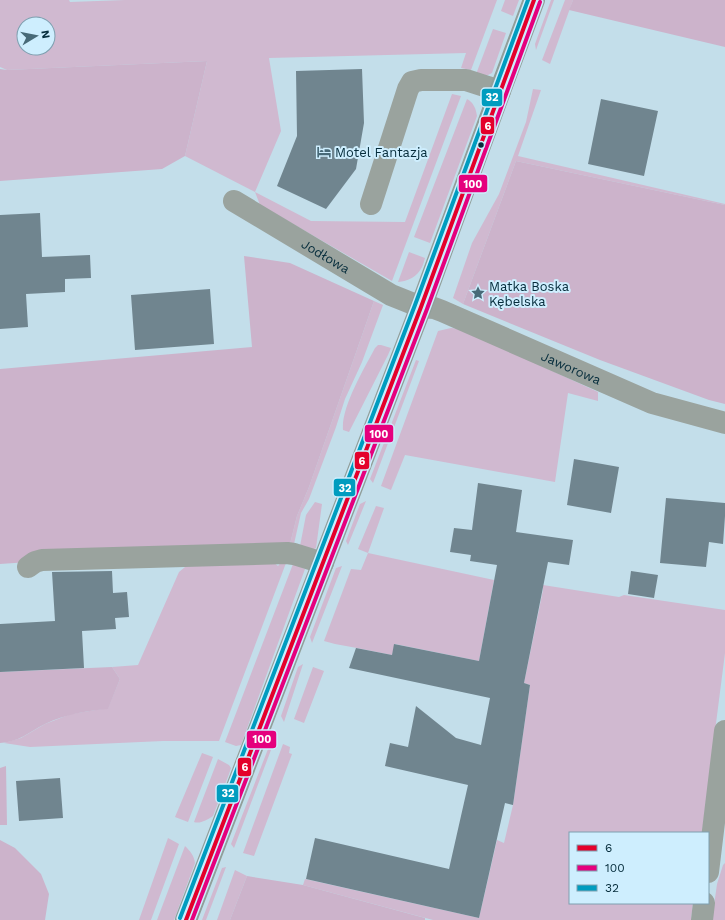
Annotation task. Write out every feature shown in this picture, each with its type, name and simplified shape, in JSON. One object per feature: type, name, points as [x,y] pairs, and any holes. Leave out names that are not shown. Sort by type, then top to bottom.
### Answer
[{"type":"main road","points":[[186,920],[421,307],[534,0]]},
{"type":"street","points":[[371,204],[408,89],[412,82],[421,80],[466,80],[500,91]]},
{"type":"street","name":"Jodłowa","points":[[234,201],[391,295],[421,307]]},
{"type":"street","name":"Jaworowa","points":[[421,307],[434,308],[442,311],[652,403],[725,423]]},
{"type":"street","points":[[28,568],[35,562],[42,560],[286,553],[323,563]]},
{"type":"street","points":[[709,869],[719,835],[725,731]]},
{"type":"street","points":[[702,920],[704,904]]},
{"type":"shaded area","points":[[0,0],[69,0],[70,2],[125,0],[497,0],[471,70],[461,68],[466,53],[269,58],[281,131],[255,192],[185,156],[207,61],[7,70],[0,67]]},
{"type":"shaded area","points":[[505,0],[519,0],[513,16],[501,11]]},
{"type":"shaded area","points":[[551,0],[554,0],[536,50],[535,44]]},
{"type":"shaded area","points":[[565,0],[573,0],[550,64],[542,60]]},
{"type":"shaded area","points":[[573,0],[725,0],[725,47],[569,10]]},
{"type":"shaded area","points":[[493,29],[506,33],[492,73],[486,76],[475,77]]},
{"type":"shaded area","points":[[207,61],[185,156],[162,169],[0,181],[0,69],[7,70]]},
{"type":"shaded area","points":[[533,89],[541,90],[518,156],[725,205],[516,161],[463,304],[453,298],[472,243],[499,194],[526,122]]},
{"type":"shaded area","points":[[452,94],[461,96],[392,281],[260,205],[255,192],[311,221],[405,222]]},
{"type":"shaded area","points":[[467,99],[474,106],[477,116],[430,243],[414,237]]},
{"type":"shaded area","points":[[516,161],[725,205],[725,404],[709,400],[600,360],[463,304]]},
{"type":"shaded area","points":[[409,252],[425,258],[423,265],[415,276],[405,281],[398,282]]},
{"type":"shaded area","points":[[244,256],[290,263],[374,301],[309,487],[297,516],[290,544],[0,564],[0,369],[252,347]]},
{"type":"shaded area","points":[[374,301],[383,305],[362,362],[345,399],[309,499],[301,513],[294,544],[290,544],[297,516],[309,487]]},
{"type":"shaded area","points":[[451,328],[461,329],[598,392],[598,401],[568,393],[555,482],[405,455],[391,490],[381,486],[438,331]]},
{"type":"shaded area","points":[[378,345],[391,348],[349,432],[343,430],[343,421],[349,399],[365,366]]},
{"type":"shaded area","points":[[416,360],[419,361],[373,483],[370,479]]},
{"type":"shaded area","points":[[366,501],[348,545],[346,541],[360,504]]},
{"type":"shaded area","points":[[315,502],[322,504],[316,548],[312,550],[300,546],[306,515]]},
{"type":"shaded area","points":[[376,506],[384,508],[368,553],[358,549]]},
{"type":"shaded area","points":[[368,553],[494,580],[479,661],[395,644],[392,655],[324,641],[351,569],[361,570]]},
{"type":"shaded area","points":[[268,558],[278,566],[282,561],[286,563],[219,741],[163,741],[30,747],[4,743],[21,738],[45,724],[71,714],[108,708],[120,679],[112,667],[138,665],[179,572],[191,562]]},
{"type":"shaded area","points":[[293,564],[305,569],[241,745],[236,746],[225,742]]},
{"type":"shaded area","points":[[342,566],[312,643],[310,637],[336,568]]},
{"type":"shaded area","points":[[543,585],[619,597],[624,595],[725,610],[725,653],[702,832],[569,832],[569,904],[693,904],[691,920],[433,920],[303,885],[305,879],[479,918],[497,840],[504,843],[513,805],[530,685],[524,683]]},
{"type":"shaded area","points":[[303,664],[284,722],[281,716],[298,667]]},
{"type":"shaded area","points":[[112,667],[120,679],[108,709],[68,715],[45,724],[18,739],[0,743],[0,672]]},
{"type":"shaded area","points":[[313,667],[324,671],[304,723],[294,719]]},
{"type":"shaded area","points":[[274,742],[234,848],[231,844],[270,744]]},
{"type":"shaded area","points":[[283,744],[290,747],[289,753],[292,754],[254,856],[243,853]]},
{"type":"shaded area","points":[[202,753],[213,757],[188,822],[175,817]]},
{"type":"shaded area","points":[[218,759],[229,765],[231,768],[213,816],[201,822],[194,822]]},
{"type":"shaded area","points":[[6,766],[7,825],[0,825],[0,768]]},
{"type":"shaded area","points":[[168,838],[179,844],[151,920],[139,920]]},
{"type":"shaded area","points":[[0,840],[15,848],[41,874],[49,894],[45,920],[0,920]]},
{"type":"shaded area","points":[[185,846],[193,855],[195,863],[174,920],[157,920]]},
{"type":"shaded area","points":[[725,863],[725,920],[712,920],[717,884]]},
{"type":"shaded area","points":[[226,867],[206,920],[202,920],[222,868]]},
{"type":"shaded area","points":[[235,870],[247,876],[230,920],[217,920]]},
{"type":"shaded area","points":[[247,876],[303,885],[425,918],[425,920],[230,920]]},
{"type":"building","name":"Motel Fantazja","points":[[362,69],[364,123],[356,169],[326,209],[277,186],[297,136],[296,71]]},
{"type":"building","points":[[601,99],[658,111],[644,176],[588,164]]},
{"type":"building","points":[[40,213],[42,257],[90,255],[91,278],[65,279],[65,292],[26,294],[28,327],[0,329],[0,215]]},
{"type":"building","points":[[210,289],[214,344],[135,350],[131,295]]},
{"type":"building","points":[[574,459],[619,467],[611,513],[567,505]]},
{"type":"building","points":[[478,483],[522,490],[516,532],[573,540],[569,565],[548,562],[524,683],[530,685],[513,805],[505,803],[479,918],[306,879],[315,838],[449,869],[468,785],[385,766],[390,743],[408,747],[416,706],[456,738],[481,745],[490,698],[349,668],[356,648],[392,655],[394,644],[479,661],[497,565],[470,561],[471,555],[450,552],[454,528],[472,530]]},
{"type":"building","points":[[666,498],[725,503],[723,544],[709,542],[706,567],[660,563]]},
{"type":"building","points":[[112,571],[113,593],[127,592],[129,617],[115,618],[116,629],[82,631],[84,668],[0,672],[0,624],[55,621],[52,572]]},
{"type":"building","points":[[631,571],[658,575],[654,598],[628,594]]},
{"type":"building","points":[[60,778],[63,818],[19,821],[16,781]]},
{"type":"transit line","name":"32","points":[[180,918],[415,305],[528,0]]},
{"type":"transit line","name":"6","points":[[186,920],[421,307],[534,0]]},
{"type":"transit line","name":"100","points":[[192,920],[427,309],[540,2]]},
{"type":"place","name":"Motel Fantazja","points":[[324,152]]},
{"type":"place","name":"Matka Boska Kębelska","points":[[478,293]]}]
